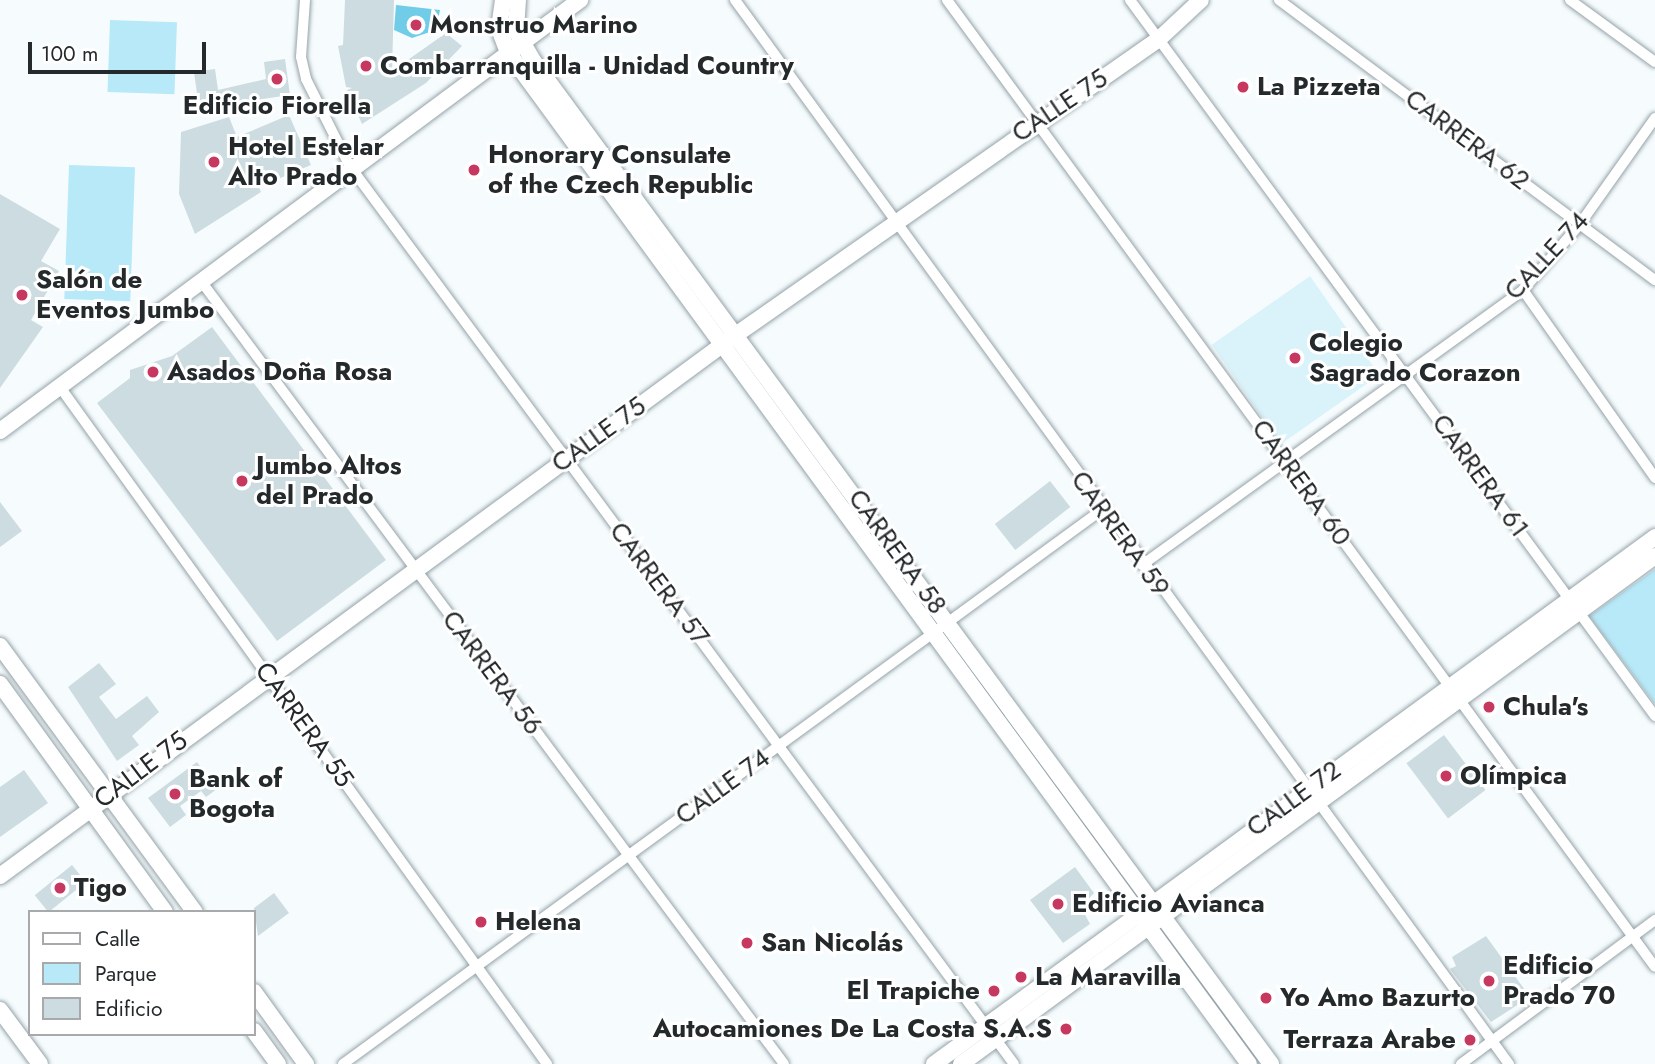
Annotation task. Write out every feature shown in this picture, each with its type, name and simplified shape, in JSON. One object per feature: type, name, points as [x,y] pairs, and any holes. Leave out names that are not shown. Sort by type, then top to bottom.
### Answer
[{"type":"street","name":"CARRERA 57","points":[[305,0],[301,57],[313,100],[352,169],[1014,1064]]},
{"type":"street","points":[[503,0],[499,29],[514,47]]},
{"type":"street","points":[[514,47],[518,0]]},
{"type":"street","points":[[0,431],[580,0]]},
{"type":"street","name":"CARRERA 59","points":[[735,0],[894,225],[1509,1064]]},
{"type":"street","name":"CARRERA 60","points":[[947,0],[1287,461],[1451,694],[1655,967]]},
{"type":"street","name":"CARRERA 61","points":[[1130,0],[1655,716]]},
{"type":"street","name":"CALLE 75","points":[[0,876],[269,675],[417,572],[737,334],[894,225],[1037,120],[1159,39],[1201,0]]},
{"type":"street","name":"CARRERA 62","points":[[1279,0],[1654,278]]},
{"type":"street","points":[[1570,0],[1655,62]]},
{"type":"street","name":"CARRERA 58","points":[[514,47],[617,172],[1160,907],[1271,1064]]},
{"type":"street","name":"CARRERA 58","points":[[514,47],[603,183],[1249,1064]]},
{"type":"street","name":"CALLE 74","points":[[1142,565],[1523,290],[1580,224],[1655,118]]},
{"type":"street","points":[[603,183],[617,172]]},
{"type":"street","name":"CARRERA 56","points":[[201,281],[783,1064]]},
{"type":"street","points":[[1523,290],[1655,478]]},
{"type":"street","name":"CARRERA 55","points":[[60,387],[269,675],[475,968],[547,1064]]},
{"type":"street","name":"CALLE 74","points":[[343,1064],[1104,509]]},
{"type":"street","name":"CALLE 72","points":[[1574,606],[1655,537]]},
{"type":"street","name":"CALLE 72","points":[[934,1064],[991,1033],[1451,694],[1574,606],[1655,556]]},
{"type":"street","points":[[0,646],[6,667],[108,794],[194,910]]},
{"type":"street","points":[[0,684],[164,910]]},
{"type":"street","points":[[1032,766],[1047,754]]},
{"type":"street","points":[[1461,1064],[1655,920]]},
{"type":"street","points":[[256,995],[306,1064]]},
{"type":"street","points":[[0,1010],[40,1064]]},
{"type":"street","name":"CALLE 72","points":[[961,1064],[991,1033]]},
{"type":"street","points":[[256,1034],[278,1064]]},
{"type":"shaded area","name":"Colegio Sagrado Corazon","points":[[1310,276],[1379,375],[1281,444],[1212,345]]},
{"type":"green space","points":[[110,20],[177,22],[174,94],[107,92]]},
{"type":"green space","points":[[69,165],[135,167],[130,301],[64,299]]},
{"type":"green space","points":[[1655,569],[1655,704],[1589,616]]},
{"type":"water","name":"Monstruo Marino","points":[[396,5],[440,10],[436,30],[412,38],[394,30]]},
{"type":"building","name":"Combarranquilla - Unidad Country","points":[[345,0],[394,0],[392,71],[446,33],[462,46],[426,83],[362,124],[347,90],[352,88],[346,87],[338,46],[343,45]]},
{"type":"building","points":[[285,59],[290,95],[199,108],[194,72],[215,69],[218,90],[266,79],[264,62]]},
{"type":"building","name":"Hotel Estelar Alto Prado","points":[[289,115],[311,165],[259,187],[261,192],[195,234],[179,194],[181,132],[229,117],[237,137]]},
{"type":"building","name":"Salón de Eventos Jumbo","points":[[0,194],[60,229],[41,261],[59,271],[31,320],[43,327],[0,388]]},
{"type":"building","name":"Jumbo Altos del Prado","points":[[212,327],[386,560],[277,641],[97,403],[130,378],[130,370],[172,356]]},
{"type":"building","points":[[1050,481],[1070,507],[1015,550],[995,524]]},
{"type":"building","points":[[0,502],[22,531],[0,547]]},
{"type":"building","points":[[99,663],[116,684],[99,697],[116,719],[147,696],[159,712],[132,736],[139,745],[117,761],[68,687]]},
{"type":"building","name":"Olímpica","points":[[1444,735],[1486,790],[1448,818],[1406,763]]},
{"type":"building","name":"Bank of Bogota","points":[[197,762],[217,789],[206,797],[201,791],[180,806],[186,815],[170,827],[148,798]]},
{"type":"building","points":[[24,770],[48,803],[0,837],[0,787]]},
{"type":"building","name":"Tigo","points":[[72,865],[86,882],[51,910],[47,910],[35,895]]},
{"type":"building","name":"Edificio Avianca","points":[[1075,867],[1094,893],[1081,907],[1090,924],[1063,943],[1030,900]]},
{"type":"building","points":[[274,893],[289,913],[258,936],[254,908]]},
{"type":"building","name":"Edificio Prado 70","points":[[1486,936],[1530,997],[1491,1022],[1450,969],[1456,966],[1452,957]]},
{"type":"place","name":"Monstruo Marino","points":[[416,25]]},
{"type":"place","name":"Combarranquilla - Unidad Country","points":[[366,66]]},
{"type":"place","name":"Edificio Fiorella","points":[[277,79]]},
{"type":"place","name":"La Pizzeta","points":[[1243,87]]},
{"type":"place","name":"Hotel Estelar Alto Prado","points":[[214,162]]},
{"type":"place","name":"Honorary Consulate of the Czech Republic","points":[[474,170]]},
{"type":"place","name":"Salón de Eventos Jumbo","points":[[22,295]]},
{"type":"place","name":"Colegio Sagrado Corazon","points":[[1295,358]]},
{"type":"place","name":"Asados Doña Rosa","points":[[153,372]]},
{"type":"place","name":"Jumbo Altos del Prado","points":[[242,481]]},
{"type":"place","name":"Chula's","points":[[1489,707]]},
{"type":"place","name":"Olímpica","points":[[1446,776]]},
{"type":"place","name":"Bank of Bogota","points":[[175,794]]},
{"type":"place","name":"Tigo","points":[[60,888]]},
{"type":"place","name":"Edificio Avianca","points":[[1058,904]]},
{"type":"place","name":"Helena","points":[[481,922]]},
{"type":"place","name":"San Nicolás","points":[[747,943]]},
{"type":"place","name":"La Maravilla","points":[[1021,977]]},
{"type":"place","name":"Edificio Prado 70","points":[[1489,981]]},
{"type":"place","name":"El Trapiche","points":[[994,991]]},
{"type":"place","name":"Yo Amo Bazurto","points":[[1266,998]]},
{"type":"place","name":"Autocamiones De La Costa S.A.S","points":[[1066,1029]]},
{"type":"place","name":"Terraza Arabe","points":[[1470,1040]]}]
